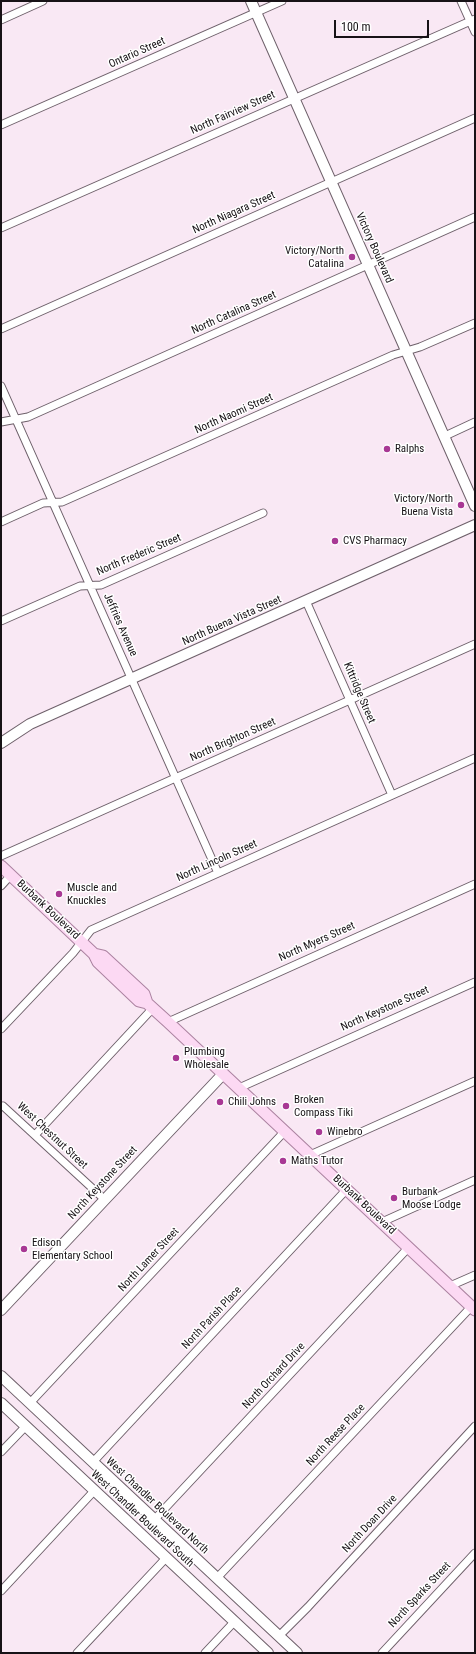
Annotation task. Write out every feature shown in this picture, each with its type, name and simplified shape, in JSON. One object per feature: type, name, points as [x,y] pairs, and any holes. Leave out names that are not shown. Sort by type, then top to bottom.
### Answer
[{"type":"main road","name":"Victory Boulevard","points":[[251,1],[475,506]]},
{"type":"main road","name":"North Buena Vista Street","points":[[1,743],[30,724],[475,525]]},
{"type":"main road","name":"Burbank Boulevard","points":[[1,866],[94,954],[103,956],[144,994],[150,1005],[473,1308]]},
{"type":"main road","name":"North Keystone Street","points":[[1,1310],[223,1074]]},
{"type":"main road","name":"West Chandler Boulevard North","points":[[1,1376],[297,1653]]},
{"type":"main road","name":"West Chandler Boulevard South","points":[[1,1403],[268,1653]]},
{"type":"street","points":[[1,20],[43,1]]},
{"type":"street","name":"Ontario Street","points":[[1,125],[282,1]]},
{"type":"street","points":[[461,1],[473,20],[475,32]]},
{"type":"street","name":"North Fairview Street","points":[[1,228],[473,20]]},
{"type":"street","name":"North Niagara Street","points":[[1,328],[475,118]]},
{"type":"street","name":"North Catalina Street","points":[[1,422],[28,417],[475,217]]},
{"type":"street","name":"North Naomi Street","points":[[1,522],[44,503],[62,502],[393,355],[407,351],[475,322]]},
{"type":"street","name":"Jeffries Avenue","points":[[1,386],[218,873]]},
{"type":"street","points":[[445,436],[475,422]]},
{"type":"street","name":"North Frederic Street","points":[[1,621],[80,586],[101,585],[263,513]]},
{"type":"street","name":"Kittridge Street","points":[[306,601],[392,795]]},
{"type":"street","name":"North Brighton Street","points":[[1,856],[475,644]]},
{"type":"street","name":"North Lincoln Street","points":[[1,1028],[73,953],[91,930],[475,758]]},
{"type":"street","points":[[1,886],[11,875]]},
{"type":"street","name":"North Myers Street","points":[[168,1022],[475,884]]},
{"type":"street","name":"North Keystone Street","points":[[239,1088],[475,982]]},
{"type":"street","points":[[35,1136],[150,1005]]},
{"type":"street","points":[[310,1155],[475,1081]]},
{"type":"street","name":"West Chestnut Street","points":[[3,1106],[104,1199]]},
{"type":"street","name":"North Lamer Street","points":[[30,1403],[285,1131]]},
{"type":"street","points":[[382,1222],[475,1180]]},
{"type":"street","name":"North Parish Place","points":[[93,1462],[347,1190]]},
{"type":"street","name":"North Orchard Drive","points":[[154,1520],[409,1248]]},
{"type":"street","points":[[450,1286],[475,1275]]},
{"type":"street","name":"North Reese Place","points":[[217,1578],[473,1308]]},
{"type":"street","points":[[1,1452],[26,1426]]},
{"type":"street","name":"North Doan Drive","points":[[279,1636],[308,1607],[475,1426]]},
{"type":"street","points":[[1,1591],[94,1491]]},
{"type":"street","name":"North Sparks Street","points":[[382,1653],[475,1553]]},
{"type":"street","points":[[77,1653],[166,1558]]},
{"type":"street","points":[[205,1653],[235,1621]]},
{"type":"place","name":"Victory/North Catalina","points":[[352,257]]},
{"type":"place","name":"Ralphs","points":[[387,449]]},
{"type":"place","name":"Victory/North Buena Vista","points":[[461,505]]},
{"type":"place","name":"CVS Pharmacy","points":[[335,541]]},
{"type":"place","name":"Muscle and Knuckles","points":[[59,894]]},
{"type":"place","name":"Plumbing Wholesale","points":[[176,1058]]},
{"type":"place","name":"Chili Johns","points":[[220,1102]]},
{"type":"place","name":"Broken Compass Tiki","points":[[286,1106]]},
{"type":"place","name":"Winebro","points":[[319,1132]]},
{"type":"place","name":"Maths Tutor","points":[[283,1161]]},
{"type":"place","name":"Burbank Moose Lodge","points":[[394,1198]]},
{"type":"place","name":"Edison Elementary School","points":[[24,1249]]}]
